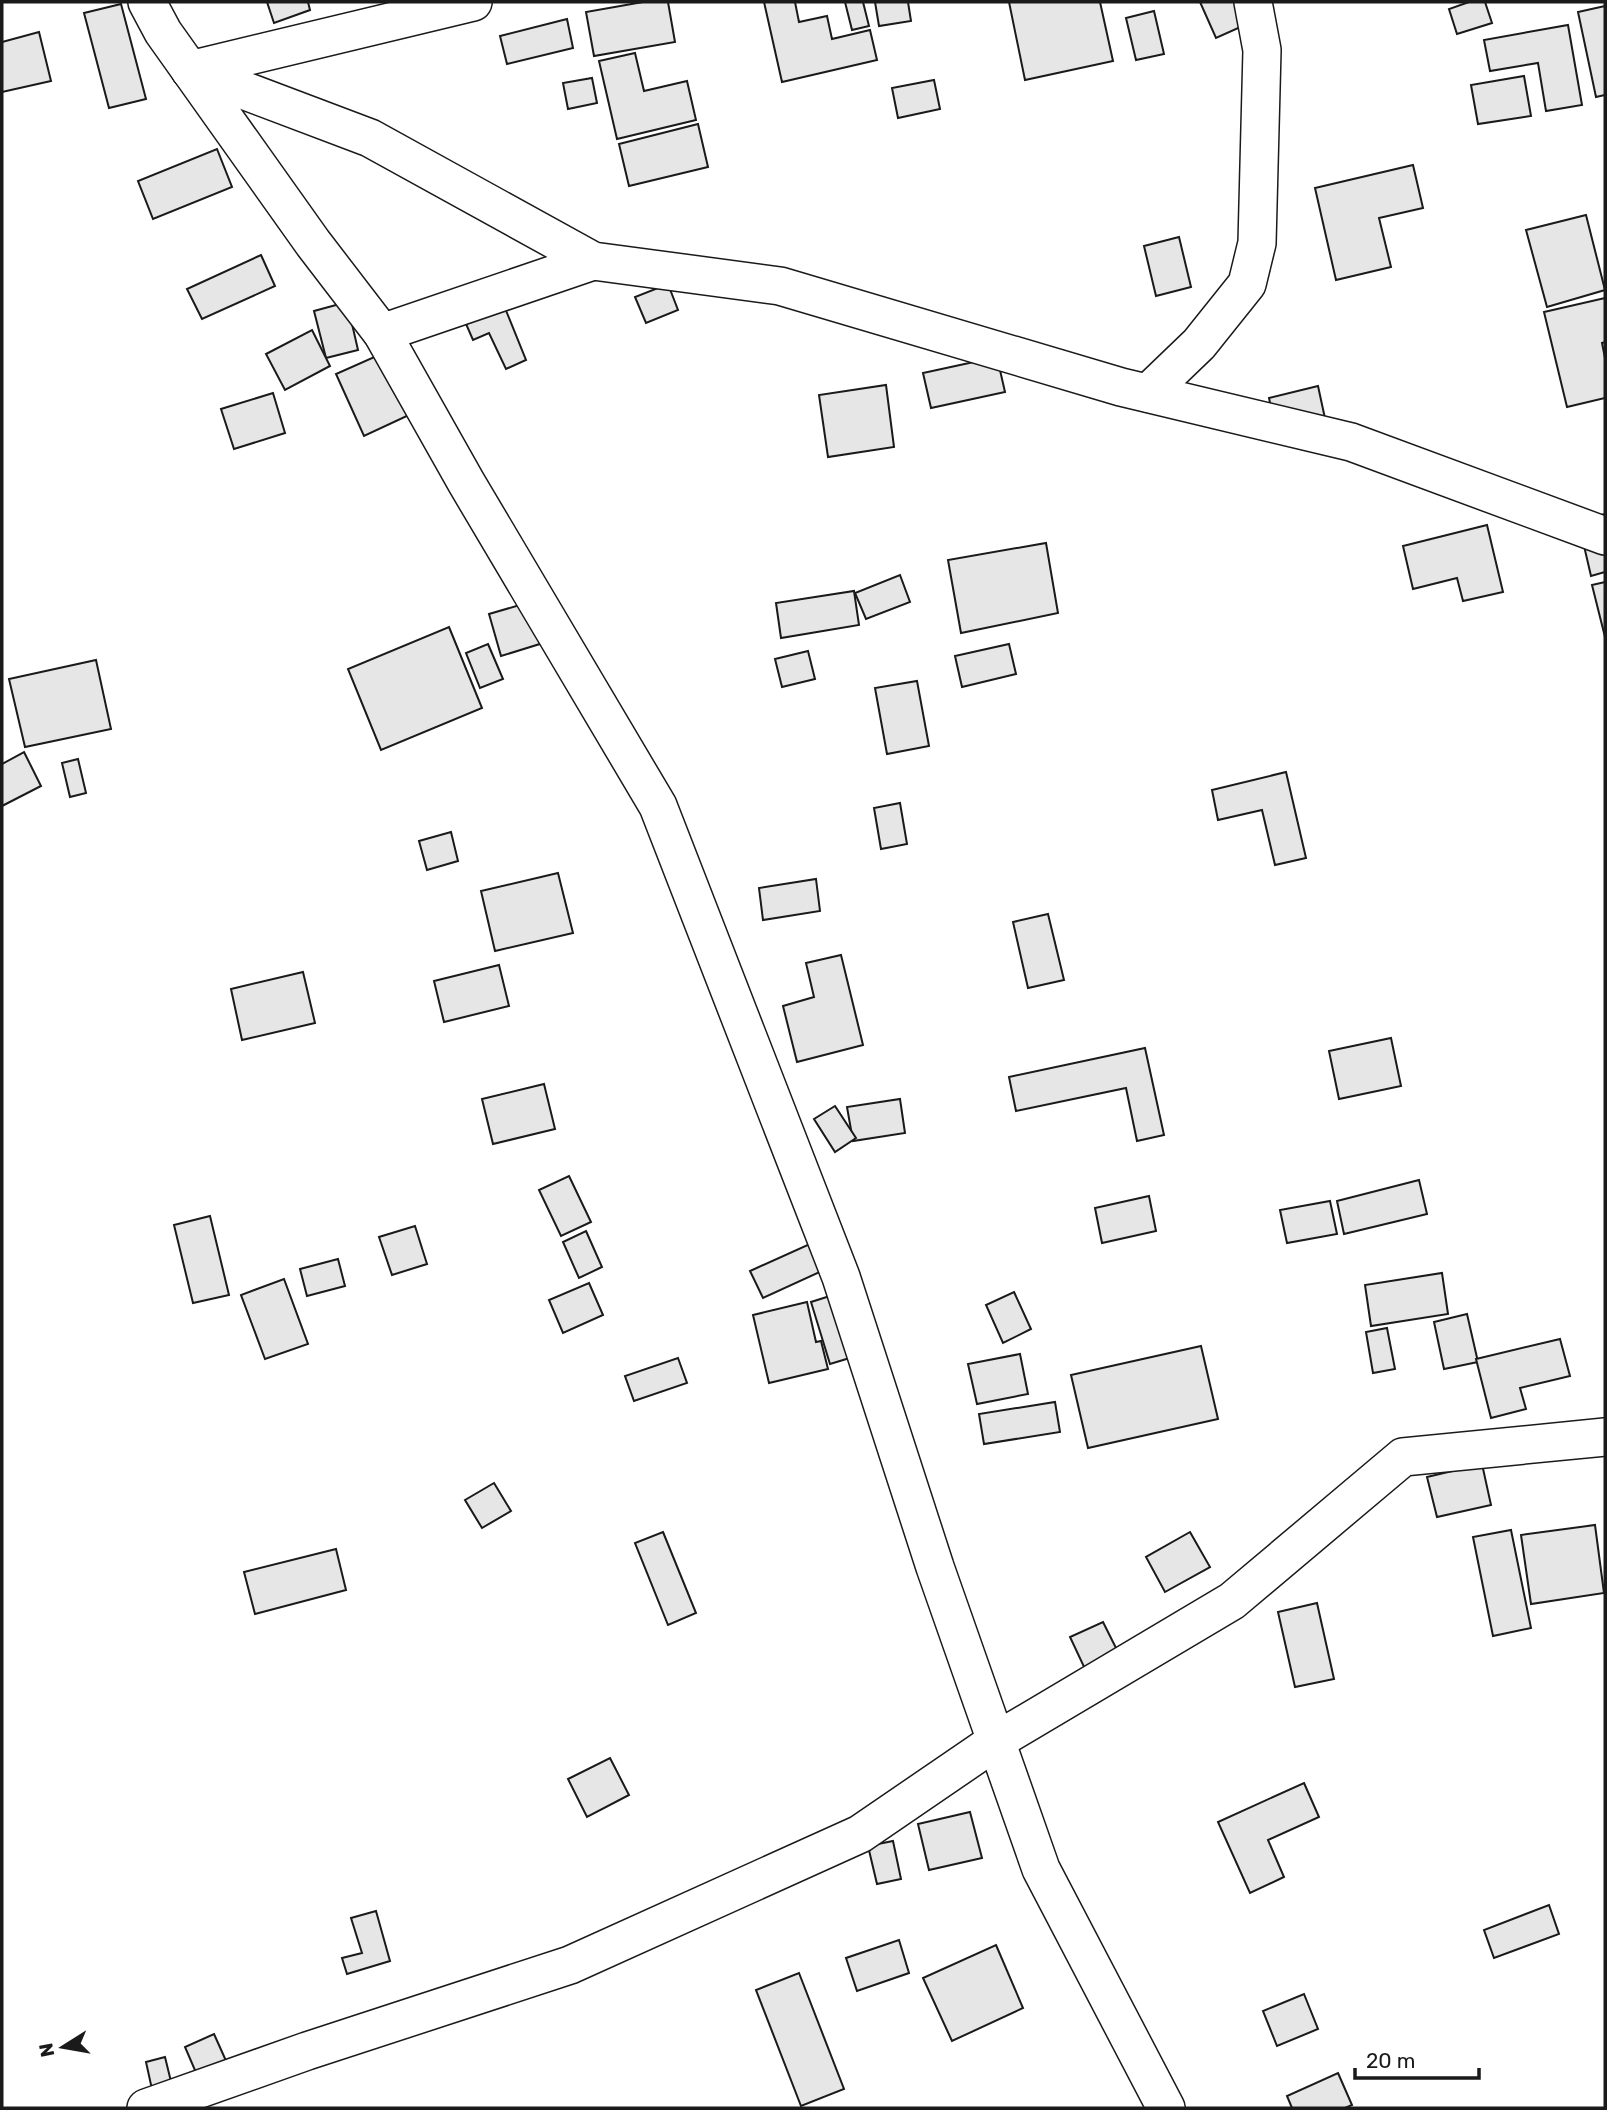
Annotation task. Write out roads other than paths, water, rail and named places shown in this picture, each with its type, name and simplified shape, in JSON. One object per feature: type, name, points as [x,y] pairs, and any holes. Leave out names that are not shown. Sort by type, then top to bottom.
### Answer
[{"type":"street","points":[[147,2],[163,32],[313,243],[382,333],[466,482],[658,806],[841,1277],[935,1567],[1041,1869],[1166,2108]]},
{"type":"street","points":[[190,70],[473,2]]},
{"type":"street","points":[[1148,393],[1199,344],[1247,284],[1257,243],[1262,50],[1253,2]]},
{"type":"street","points":[[190,70],[370,138],[593,261],[780,286],[1148,393],[1351,442],[1605,536]]},
{"type":"street","points":[[382,333],[593,261]]},
{"type":"street","points":[[146,2108],[307,2051],[570,1965],[860,1834],[996,1741],[1232,1601],[1402,1457],[1605,1437]]}]
